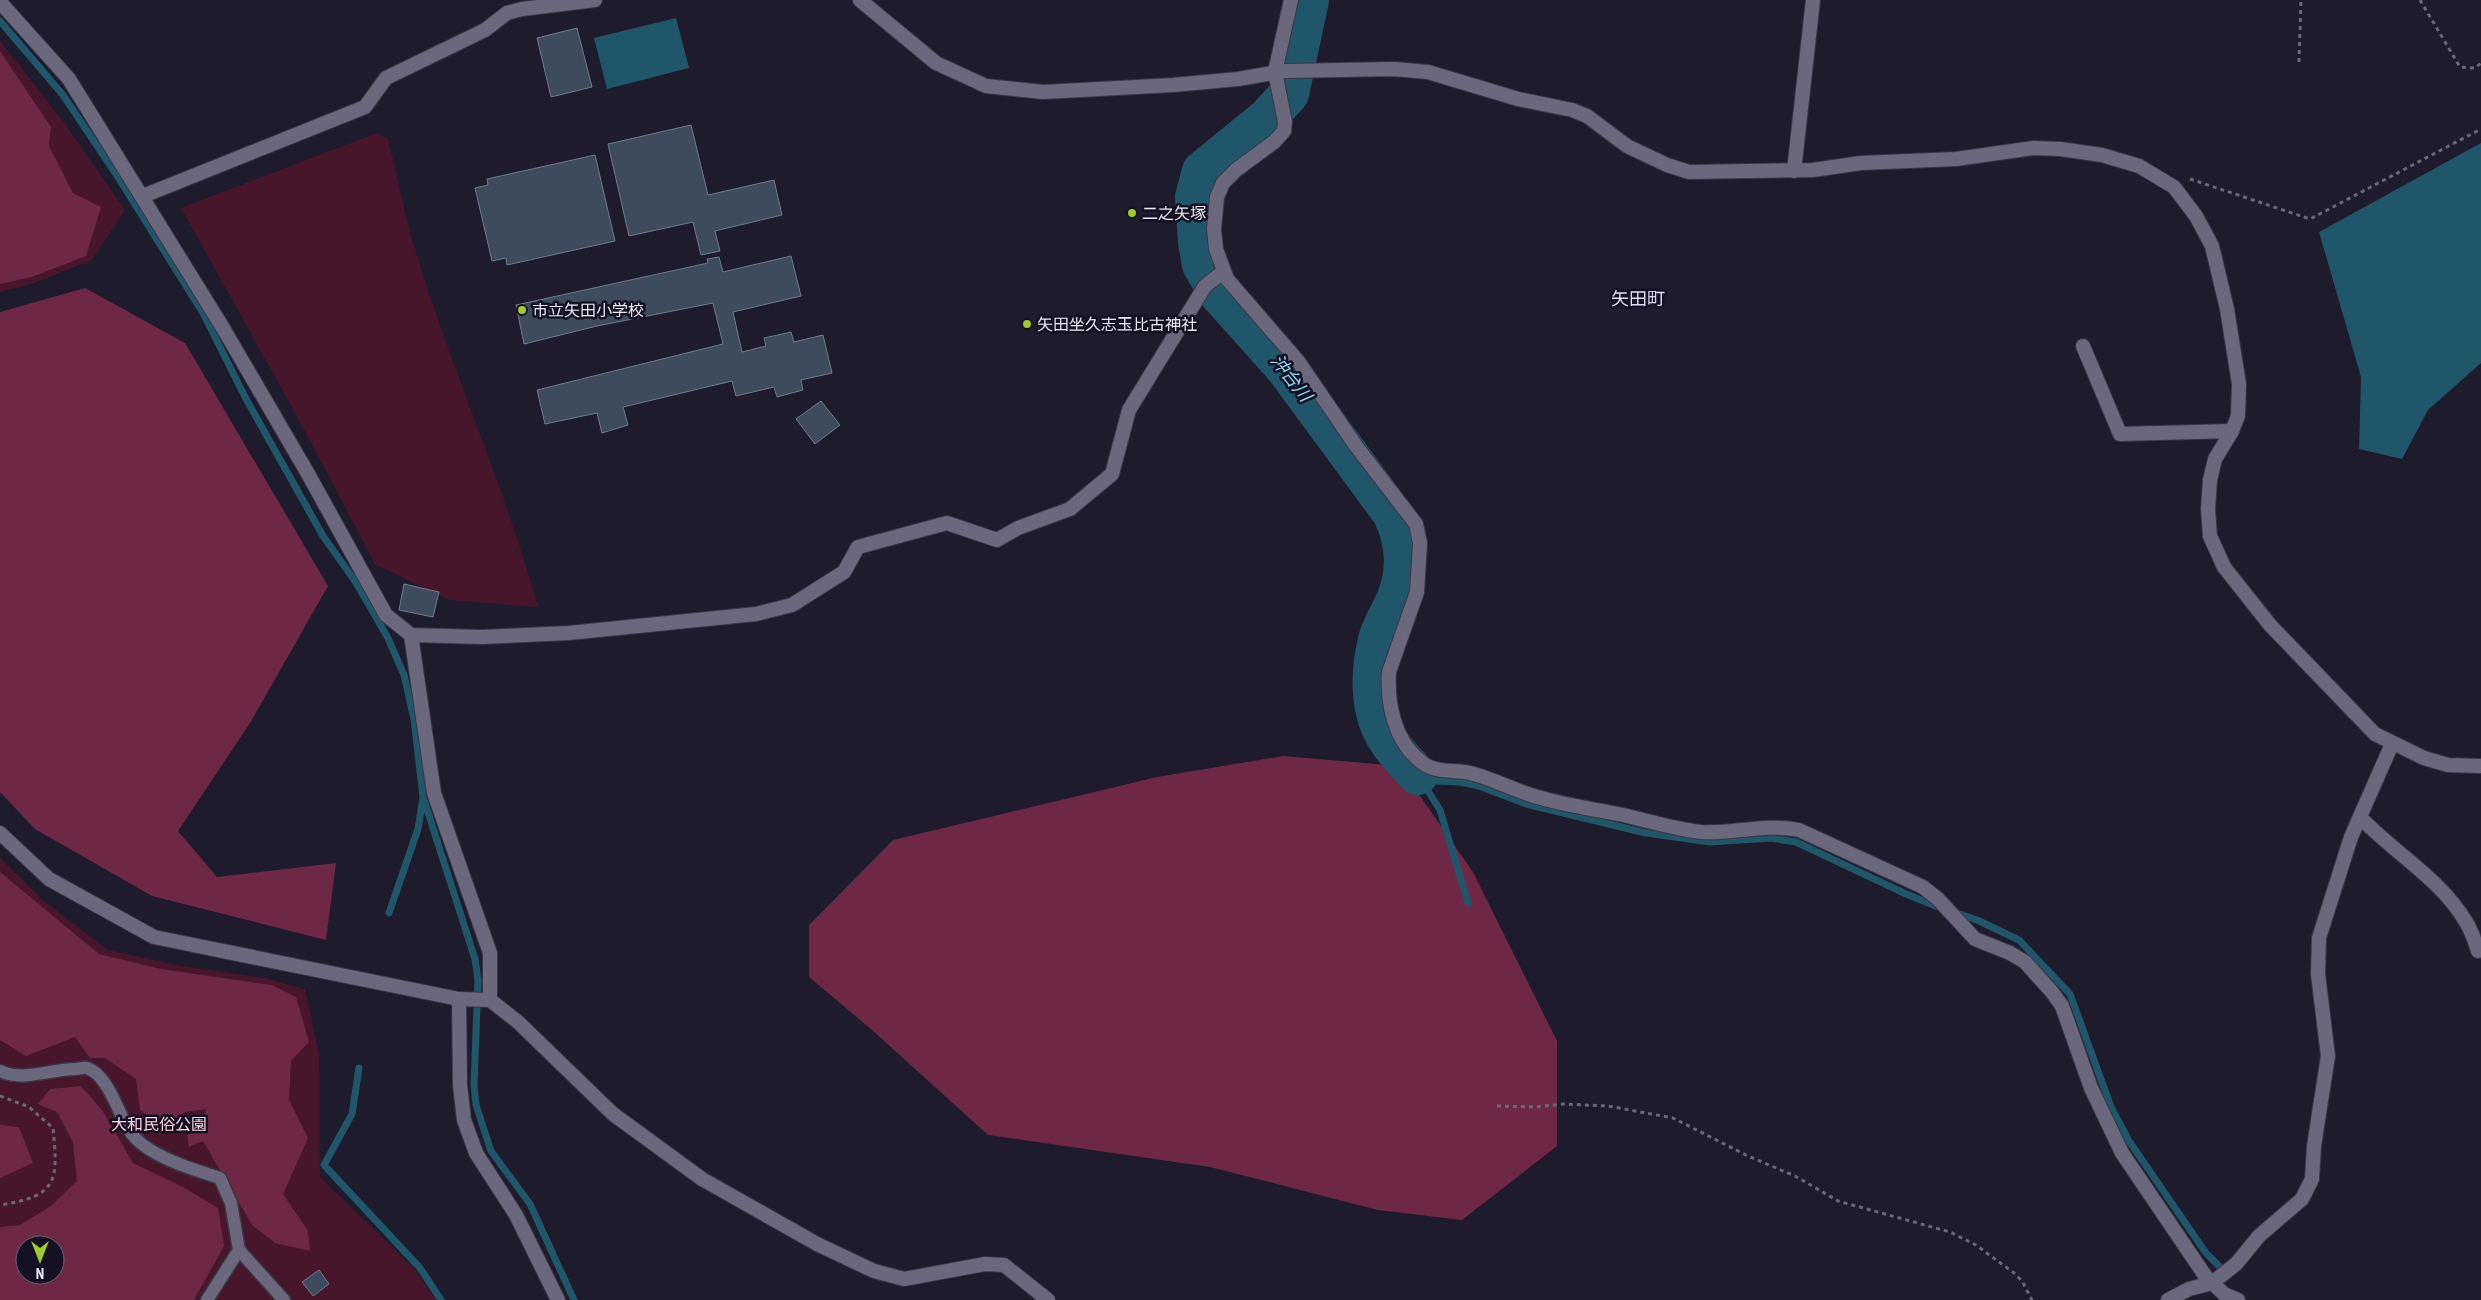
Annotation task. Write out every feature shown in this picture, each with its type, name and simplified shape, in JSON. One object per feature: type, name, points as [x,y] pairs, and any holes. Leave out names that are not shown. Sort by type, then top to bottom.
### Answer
[{"type":"street","points":[[143,196],[365,107],[386,78],[485,30],[519,4],[595,0]]},
{"type":"street","points":[[860,0],[936,63],[986,86],[1052,91],[1182,84],[1238,79],[1302,70],[1394,69],[1428,72],[1518,99],[1572,110],[1586,116],[1627,146],[1667,165],[1690,172],[1794,171],[1861,163],[1938,161],[2034,148],[2102,154],[2139,166],[2174,187],[2196,216],[2212,246],[2227,309],[2239,384],[2238,416],[2232,431],[2215,459],[2210,480],[2208,509],[2210,536],[2224,567],[2270,625],[2375,734],[2392,744],[2424,758],[2448,765],[2481,766]]},
{"type":"street","points":[[0,2],[69,79],[143,196],[307,472],[386,615],[411,635],[483,636],[569,633],[756,614],[792,605],[844,572],[858,547],[947,523],[997,540],[1018,528],[1070,509],[1112,474],[1129,410],[1214,279],[1216,249],[1214,229],[1217,197],[1223,183],[1236,170],[1274,142],[1284,131],[1280,72],[1291,0]]},
{"type":"street","points":[[1794,171],[1813,0]]},
{"type":"street","points":[[1214,279],[1298,361],[1367,460],[1416,524],[1420,543],[1417,592],[1389,672],[1388,684],[1391,712],[1399,734],[1420,762],[1435,770],[1475,774],[1535,796],[1699,832],[1720,833],[1788,827],[1799,830],[1923,887],[1938,898],[1965,930],[1987,945],[2010,953],[2025,962],[2037,973],[2062,1006],[2094,1095],[2122,1153],[2212,1283],[2224,1294],[2238,1300]]},
{"type":"street","points":[[2083,346],[2120,434],[2232,431]]},
{"type":"street","points":[[411,635],[434,793],[490,953],[490,1000]]},
{"type":"street","points":[[2168,1300],[2188,1290],[2212,1283],[2236,1264],[2260,1236],[2302,1199],[2312,1179],[2314,1146],[2328,1056],[2318,974],[2319,938],[2348,846],[2392,744]]},
{"type":"street","points":[[2360,817],[2390,847],[2438,887],[2466,922],[2478,951]]},
{"type":"street","points":[[0,833],[49,879],[154,937],[459,999],[490,1000],[518,1022],[613,1114],[702,1179],[817,1244],[874,1271],[904,1279],[985,1264],[1004,1265],[1048,1300]]},
{"type":"street","points":[[459,999],[460,1085],[464,1120],[476,1153],[516,1215],[558,1300]]},
{"type":"lane","points":[[0,1071],[24,1075],[43,1074],[58,1069],[88,1068],[106,1083],[114,1103],[132,1135],[161,1157],[220,1178],[231,1203],[239,1250],[284,1300]]},
{"type":"lane","points":[[207,1300],[239,1250]]},
{"type":"path","points":[[2299,62],[2301,0]]},
{"type":"path","points":[[2420,0],[2460,67],[2475,68],[2481,63]]},
{"type":"path","points":[[2188,178],[2310,219],[2481,129]]},
{"type":"path","points":[[0,1096],[29,1107],[53,1128],[57,1166],[55,1177],[47,1188],[31,1197],[0,1205]]},
{"type":"path","points":[[1497,1106],[1535,1107],[1581,1104],[1608,1106],[1673,1118],[1748,1156],[1795,1176],[1838,1201],[1950,1232],[1976,1245],[2014,1272],[2022,1281],[2032,1300]]},
{"type":"green space","points":[[0,41],[63,121],[125,210],[92,260],[32,284],[0,292]]},
{"type":"green space","points":[[0,51],[51,127],[49,146],[73,193],[101,207],[86,256],[32,277],[0,284]]},
{"type":"green space","points":[[377,133],[388,139],[405,213],[431,300],[495,475],[538,607],[449,600],[375,564],[298,418],[181,208]]},
{"type":"green space","points":[[85,288],[185,343],[328,586],[250,723],[178,831],[217,877],[336,863],[326,940],[152,896],[35,829],[0,792],[0,312]]},
{"type":"green space","points":[[1283,756],[1399,766],[1473,872],[1557,1041],[1557,1146],[1462,1220],[1378,1210],[1210,1167],[988,1135],[872,1030],[809,977],[809,925],[893,840],[1157,777]]},
{"type":"green space","name":"大和民俗公園","points":[[0,858],[43,900],[108,950],[176,965],[265,978],[305,989],[319,1054],[320,1177],[414,1268],[436,1300],[0,1300]]},
{"type":"green space","points":[[0,872],[99,954],[161,969],[272,985],[296,997],[309,1042],[291,1061],[289,1100],[308,1138],[283,1194],[308,1231],[310,1251],[275,1243],[252,1225],[203,1141],[189,1147],[187,1135],[202,1127],[206,1109],[185,1112],[162,1128],[140,1110],[136,1079],[105,1058],[90,1058],[75,1037],[26,1056],[0,1040]]},
{"type":"green space","points":[[81,1086],[102,1110],[133,1163],[183,1187],[218,1208],[224,1246],[194,1300],[0,1300],[0,1227],[20,1225],[51,1206],[77,1181],[73,1142],[57,1112],[38,1104],[50,1089]]},
{"type":"green space","points":[[0,1125],[19,1127],[33,1163],[0,1178]]},
{"type":"water","points":[[676,18],[689,68],[607,89],[594,38]]},
{"type":"water","points":[[2481,143],[2481,363],[2428,410],[2402,459],[2359,449],[2361,377],[2319,232]]},
{"type":"building","points":[[577,28],[592,87],[551,97],[537,38]]},
{"type":"building","points":[[691,125],[708,195],[774,180],[782,215],[715,231],[720,251],[701,255],[693,222],[629,236],[608,144]]},
{"type":"building","points":[[595,155],[615,241],[507,265],[506,258],[492,261],[475,188],[488,185],[487,179]]},
{"type":"building","points":[[791,256],[801,296],[733,312],[742,352],[766,346],[764,338],[791,332],[794,342],[823,335],[832,373],[801,380],[803,390],[777,397],[774,387],[736,396],[732,381],[623,407],[628,425],[602,433],[597,413],[545,424],[537,390],[723,344],[713,303],[597,326],[524,344],[516,305],[708,263],[707,259],[719,257],[723,272]]},
{"type":"building","points":[[821,401],[840,425],[815,444],[796,419]]},
{"type":"building","points":[[404,584],[439,592],[433,617],[399,610]]},
{"type":"building","points":[[319,1270],[329,1284],[313,1296],[302,1282]]},
{"type":"waterway","name":"沖台川","points":[[1309,0],[1289,94],[1267,118],[1202,171],[1195,197],[1198,242],[1202,265],[1219,294],[1286,369],[1392,513],[1397,524],[1403,546],[1402,579],[1395,602],[1379,635],[1375,652],[1373,678],[1374,705],[1377,717],[1388,740],[1418,775]]},
{"type":"waterway","points":[[0,21],[63,95],[116,174],[203,313],[245,397],[323,536],[355,581],[388,638],[404,675],[414,719],[423,797],[475,959],[478,980],[474,1085],[476,1105],[491,1151],[530,1204],[574,1300]]},
{"type":"waterway","points":[[1418,775],[1435,781],[1460,782],[1479,786],[1526,804],[1646,833],[1710,842],[1771,838],[1796,842],[1906,894],[1943,909]]},
{"type":"waterway","points":[[1418,775],[1440,810],[1468,903]]},
{"type":"waterway","points":[[389,913],[418,829],[423,798]]},
{"type":"waterway","points":[[1954,912],[1977,920],[2019,940],[2070,994],[2111,1107],[2129,1141],[2206,1253],[2219,1266]]},
{"type":"waterway","points":[[359,1068],[352,1114],[324,1165],[420,1268],[441,1300]]},
{"type":"place","name":"二之矢塚","points":[[1132,213]]},
{"type":"place","name":"市立矢田小学校","points":[[522,310]]},
{"type":"place","name":"矢田坐久志玉比古神社","points":[[1027,324]]},
{"type":"district","name":"矢田町","points":[[1638,299]]}]
